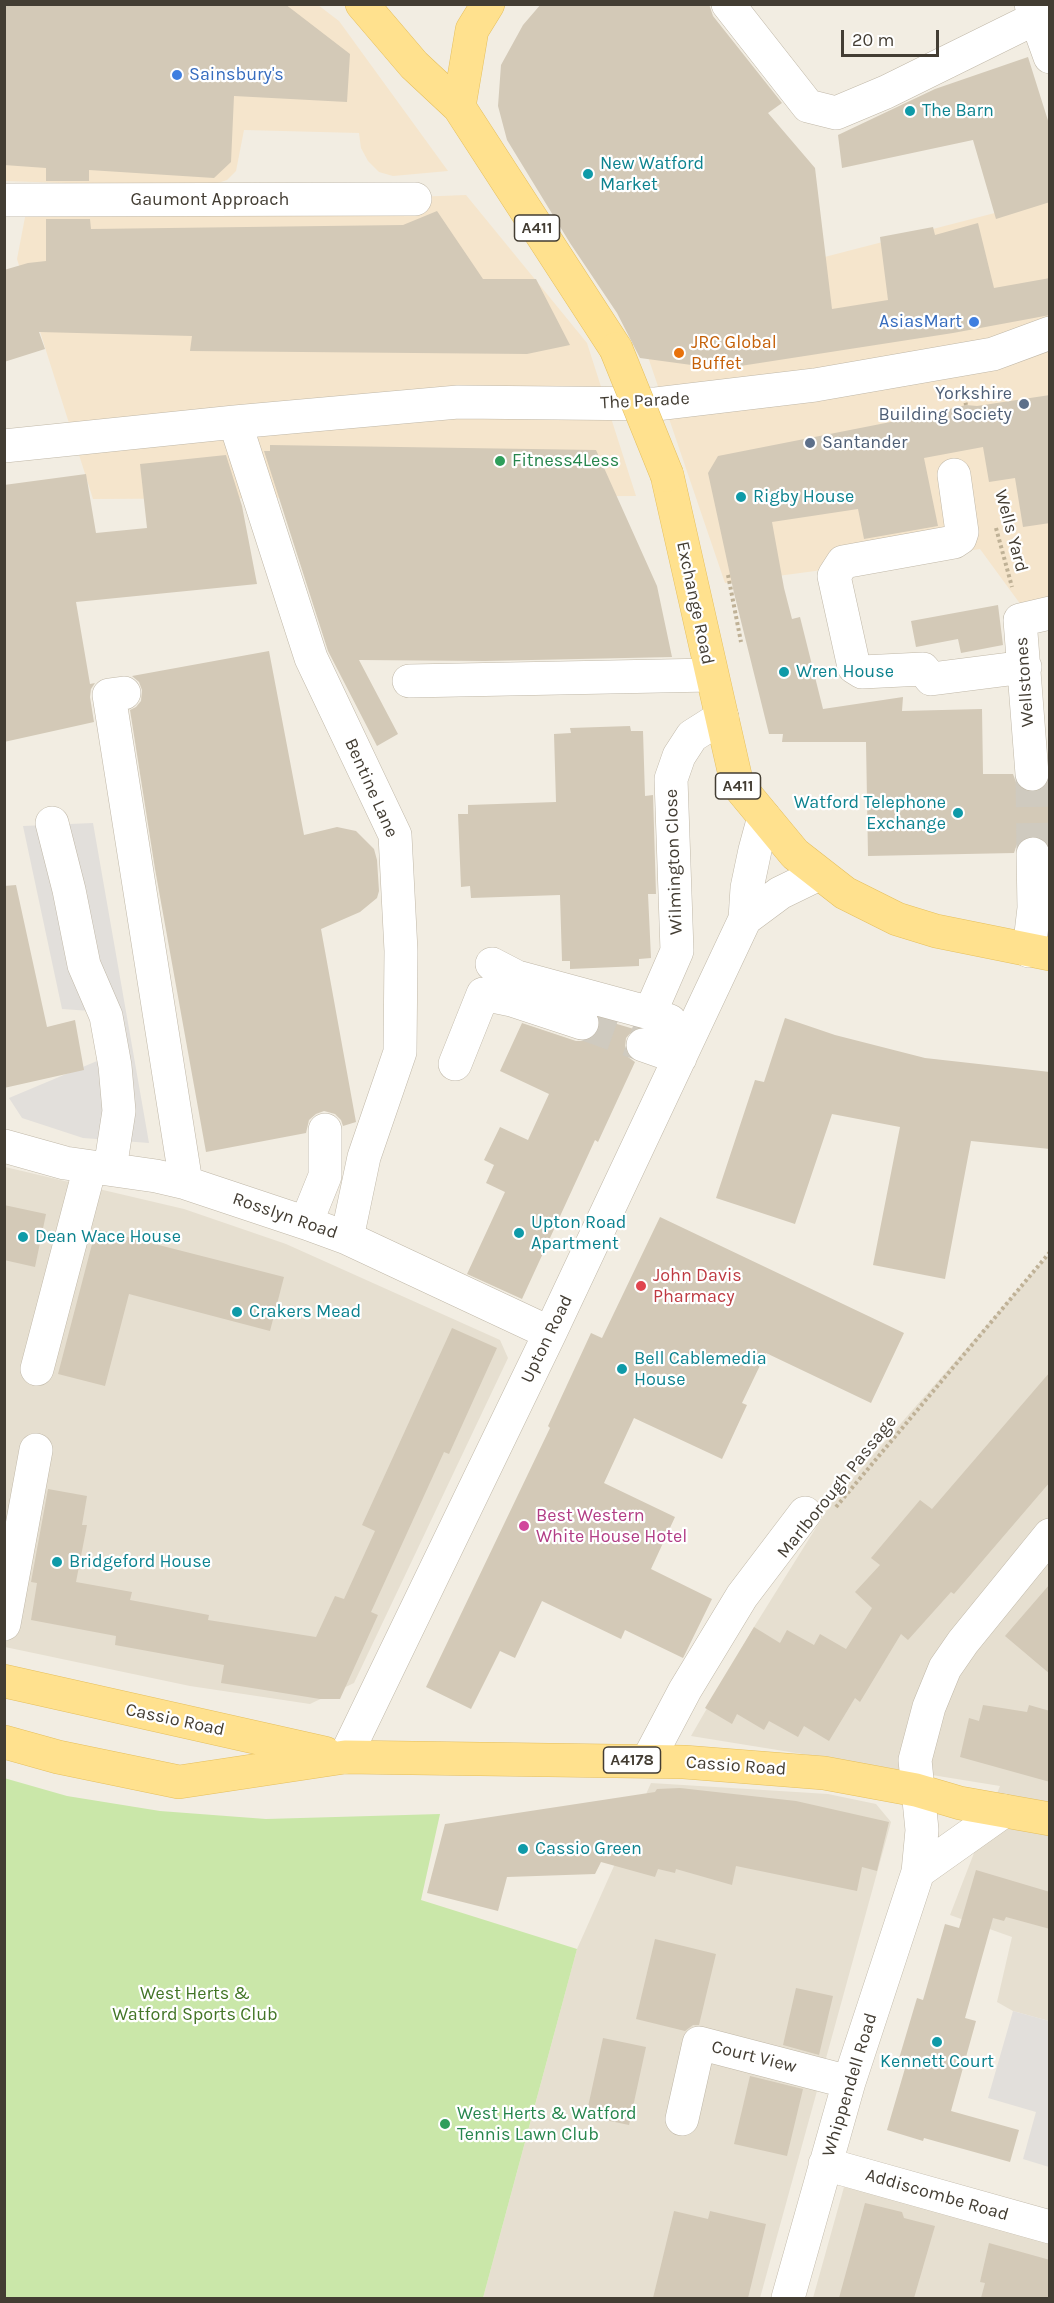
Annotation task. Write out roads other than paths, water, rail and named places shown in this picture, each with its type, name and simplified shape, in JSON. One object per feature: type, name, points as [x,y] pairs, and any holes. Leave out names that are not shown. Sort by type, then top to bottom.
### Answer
[{"type":"main road","name":"A411","points":[[362,4],[414,65],[459,107]]},
{"type":"main road","points":[[459,107],[472,30],[488,4]]},
{"type":"main road","name":"Exchange Road","points":[[459,107],[616,349],[667,475],[737,784],[795,854],[845,893],[897,919],[936,931],[1039,953]]},
{"type":"main road","name":"Cassio Road","points":[[4,1681],[345,1757]]},
{"type":"main road","name":"Cassio Road","points":[[4,1742],[58,1757],[179,1782],[345,1757],[648,1760],[824,1773],[916,1790],[960,1803],[1050,1820]]},
{"type":"street","points":[[728,4],[808,106],[836,113],[886,92],[1033,11],[1050,57]]},
{"type":"street","name":"Gaumont Approach","points":[[4,200],[415,200]]},
{"type":"street","name":"The Parade","points":[[4,446],[458,402],[656,404],[815,385],[993,354],[1050,333]]},
{"type":"street","name":"Bentine Lane","points":[[235,422],[311,658],[395,835],[401,951],[400,1052],[364,1157],[347,1238]]},
{"type":"street","points":[[954,475],[962,532],[960,538],[954,542],[843,562],[834,576],[854,666],[862,672],[923,669],[931,679],[1025,667]]},
{"type":"street","name":"Wellstones","points":[[1032,774],[1025,667],[1035,616]]},
{"type":"street","points":[[409,681],[711,675]]},
{"type":"street","points":[[124,693],[109,695],[186,1183]]},
{"type":"street","name":"Wilmington Close","points":[[650,1014],[677,951],[671,779],[679,756],[692,736],[722,717]]},
{"type":"street","name":"Upton Road","points":[[345,1757],[745,919],[747,888],[754,850],[764,817]]},
{"type":"street","points":[[37,1370],[119,1111],[115,1066],[106,1016],[84,965],[69,890],[52,823]]},
{"type":"street","points":[[1032,854],[1034,908],[1039,953]]},
{"type":"street","name":"Upton Road","points":[[745,919],[780,893],[819,874]]},
{"type":"street","points":[[492,964],[517,976],[650,1014],[686,1044]]},
{"type":"street","points":[[455,1064],[483,994],[512,1000],[582,1023]]},
{"type":"street","points":[[643,1045],[686,1044]]},
{"type":"street","points":[[306,1223],[325,1176],[326,1130]]},
{"type":"street","name":"Rosslyn Road","points":[[4,1146],[65,1163],[156,1176],[186,1183],[306,1223],[347,1238],[549,1333]]},
{"type":"street","points":[[4,1624],[36,1450]]},
{"type":"street","points":[[648,1760],[685,1690],[742,1596],[820,1511]]},
{"type":"street","name":"Whippendell Road","points":[[788,2298],[849,2082],[918,1872],[922,1830],[916,1790],[915,1760],[929,1707],[945,1668],[963,1642],[1047,1542]]},
{"type":"street","points":[[918,1872],[1004,1811]]},
{"type":"street","name":"Court View","points":[[682,2119],[699,2043],[849,2082]]},
{"type":"street","name":"Addiscombe Road","points":[[825,2164],[1050,2227]]},
{"type":"tunnel","points":[[1032,774],[1033,854]]},
{"type":"tunnel","points":[[582,1023],[643,1045]]},
{"type":"place","name":"Sainsbury's","points":[[177,75]]},
{"type":"place","name":"The Barn","points":[[910,111]]},
{"type":"place","name":"New Watford Market","points":[[588,174]]},
{"type":"place","name":"AsiasMart","points":[[974,322]]},
{"type":"place","name":"JRC Global Buffet","points":[[679,353]]},
{"type":"place","name":"Yorkshire Building Society","points":[[1024,404]]},
{"type":"place","name":"Santander","points":[[810,443]]},
{"type":"place","name":"Fitness4Less","points":[[500,461]]},
{"type":"place","name":"Rigby House","points":[[741,497]]},
{"type":"place","name":"Wren House","points":[[784,672]]},
{"type":"place","name":"Watford Telephone Exchange","points":[[958,813]]},
{"type":"place","name":"Upton Road Apartment","points":[[519,1233]]},
{"type":"place","name":"Dean Wace House","points":[[23,1237]]},
{"type":"place","name":"John Davis Pharmacy","points":[[641,1286]]},
{"type":"place","name":"Crakers Mead","points":[[237,1312]]},
{"type":"place","name":"Bell Cablemedia House","points":[[622,1369]]},
{"type":"place","name":"Best Western White House Hotel","points":[[524,1526]]},
{"type":"place","name":"Bridgeford House","points":[[57,1562]]},
{"type":"place","name":"Cassio Green","points":[[523,1849]]},
{"type":"place","name":"Kennett Court","points":[[937,2042]]},
{"type":"place","name":"West Herts & Watford Tennis Lawn Club","points":[[445,2124]]},
{"type":"park label","name":"West Herts & Watford Sports Club","points":[[195,2004]]}]
